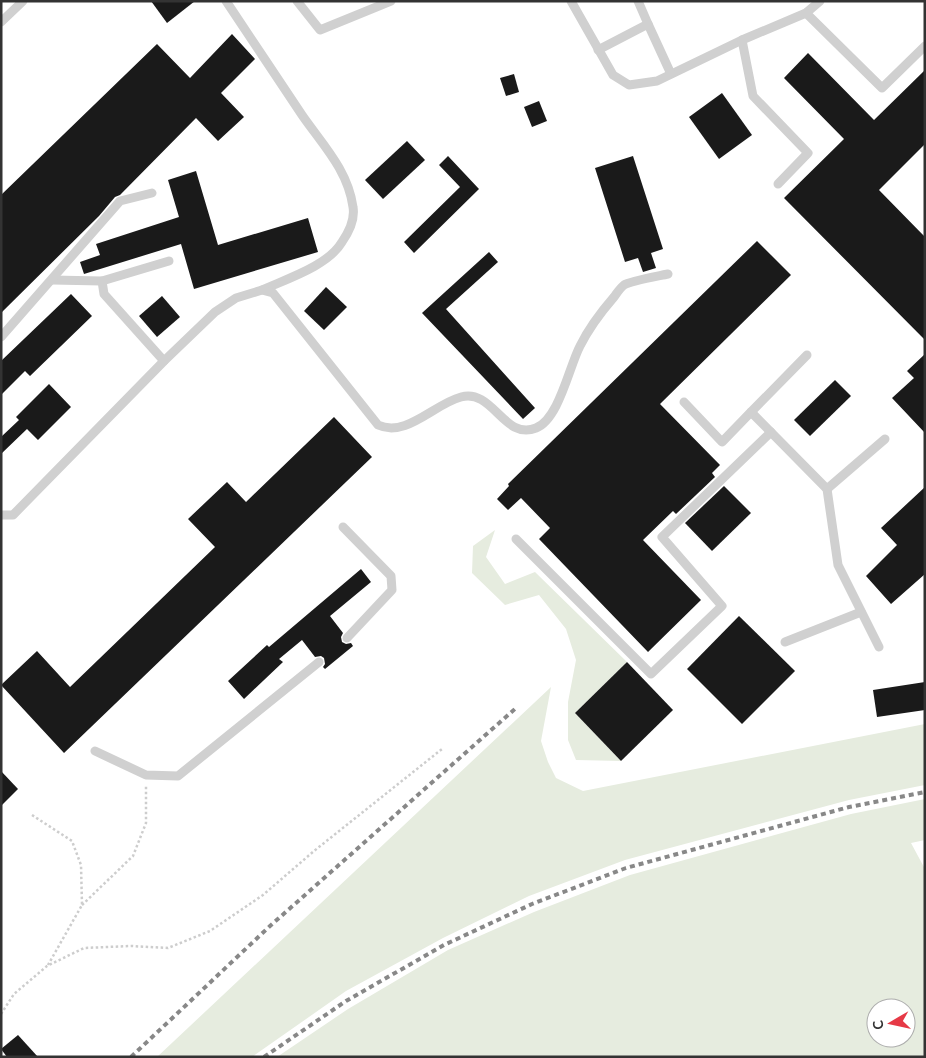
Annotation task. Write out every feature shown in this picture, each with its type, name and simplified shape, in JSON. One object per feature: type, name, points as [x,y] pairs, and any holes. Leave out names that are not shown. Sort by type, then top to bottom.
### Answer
[{"type":"lane","points":[[1,22],[23,1]]},
{"type":"lane","points":[[1,515],[13,515],[164,361],[215,312],[236,298],[262,290],[316,265],[331,255],[342,244],[351,225],[353,208],[348,187],[338,164],[313,131],[226,1]]},
{"type":"lane","points":[[297,1],[320,30],[374,4],[391,1]]},
{"type":"lane","points":[[571,1],[613,75],[628,86],[657,81],[742,40],[806,13],[820,1]]},
{"type":"lane","points":[[638,1],[671,74]]},
{"type":"lane","points":[[806,13],[882,88],[925,46]]},
{"type":"lane","points":[[598,50],[648,24]]},
{"type":"lane","points":[[742,40],[753,96],[808,153],[778,184]]},
{"type":"lane","points":[[1,337],[120,200],[152,193]]},
{"type":"lane","points":[[52,280],[102,282],[169,261]]},
{"type":"lane","points":[[262,290],[273,293],[378,425],[387,429],[398,429],[460,397],[473,396],[486,401],[510,425],[524,431],[537,428],[550,416],[562,393],[579,347],[597,316],[625,284],[668,274]]},
{"type":"lane","points":[[102,282],[104,294],[164,361]]},
{"type":"lane","points":[[684,402],[722,442],[807,356]]},
{"type":"lane","points":[[751,412],[826,489],[838,565],[879,648]]},
{"type":"lane","points":[[516,539],[651,674],[722,606],[662,537],[771,432]]},
{"type":"lane","points":[[826,489],[885,438]]},
{"type":"lane","points":[[343,527],[391,576],[392,583],[392,590],[347,638]]},
{"type":"lane","points":[[785,642],[861,612]]},
{"type":"lane","points":[[95,751],[146,775],[178,776],[319,662]]},
{"type":"path","points":[[1,1014],[14,994],[47,966],[84,948],[132,946],[168,948],[210,931],[263,895],[314,851],[442,749]]},
{"type":"path","points":[[47,966],[82,905],[133,856],[146,823],[146,775]]},
{"type":"path","points":[[32,815],[72,841],[81,865],[82,905]]},
{"type":"shaded area","points":[[495,530],[486,557],[505,584],[535,572],[627,662],[575,713],[621,761],[576,760],[568,740],[568,702],[576,660],[566,629],[539,595],[505,605],[472,573],[473,546]]},
{"type":"shaded area","points":[[551,687],[541,741],[556,778],[583,791],[925,724],[925,785],[849,800],[625,860],[529,896],[443,938],[346,991],[252,1057],[157,1057]]},
{"type":"shaded area","points":[[925,799],[925,840],[911,843],[925,869],[925,1057],[277,1057],[348,1009],[448,950],[534,912],[630,875],[851,814]]},
{"type":"building","points":[[151,1],[195,1],[167,23]]},
{"type":"building","points":[[232,34],[255,59],[221,93],[244,117],[218,141],[196,118],[1,313],[1,195],[157,44],[190,78]]},
{"type":"building","points":[[808,53],[874,120],[925,70],[925,144],[879,190],[925,237],[925,340],[784,198],[844,139],[784,78]]},
{"type":"building","points":[[514,74],[519,92],[506,96],[500,78]]},
{"type":"building","points":[[722,93],[752,135],[719,159],[689,117]]},
{"type":"building","points":[[539,101],[547,121],[532,127],[524,107]]},
{"type":"building","points":[[407,141],[425,160],[383,199],[365,180]]},
{"type":"building","points":[[448,156],[479,189],[414,253],[404,242],[460,187],[439,165]]},
{"type":"building","points":[[633,156],[663,249],[651,253],[656,268],[643,272],[638,258],[625,262],[595,168]]},
{"type":"building","points":[[196,171],[218,245],[308,218],[318,252],[194,289],[181,244],[84,274],[80,262],[100,255],[96,244],[179,217],[168,180]]},
{"type":"building","points":[[757,241],[791,275],[660,404],[720,465],[712,473],[715,477],[676,514],[673,511],[643,540],[701,600],[648,652],[539,539],[550,528],[521,498],[508,510],[497,499],[509,486],[508,484]]},
{"type":"building","points":[[489,252],[498,262],[446,309],[535,408],[523,419],[422,313]]},
{"type":"building","points":[[326,287],[347,307],[324,330],[304,311]]},
{"type":"building","points":[[71,294],[92,316],[30,376],[25,371],[1,395],[1,361]]},
{"type":"building","points":[[162,296],[180,317],[157,337],[139,316]]},
{"type":"building","points":[[925,354],[925,433],[892,398],[914,378],[907,371]]},
{"type":"building","points":[[835,380],[851,396],[810,436],[794,420]]},
{"type":"building","points":[[49,384],[71,407],[38,440],[27,429],[1,454],[1,437],[19,420],[16,417]]},
{"type":"building","points":[[334,417],[372,457],[64,753],[1,685],[37,651],[70,687],[215,547],[188,519],[227,482],[246,502]]},
{"type":"building","points":[[724,486],[751,513],[712,551],[685,523]]},
{"type":"building","points":[[925,487],[925,574],[891,604],[866,576],[897,545],[881,528]]},
{"type":"building","points":[[361,569],[371,582],[330,616],[343,633],[341,637],[342,642],[346,644],[351,643],[353,646],[325,669],[323,667],[325,664],[324,658],[321,656],[315,657],[302,640],[279,659],[283,662],[244,699],[228,681],[267,645],[269,647]]},
{"type":"building","points":[[739,616],[795,671],[742,724],[687,669]]},
{"type":"building","points":[[627,662],[673,710],[621,761],[575,713]]},
{"type":"building","points":[[925,682],[925,710],[877,717],[873,690]]},
{"type":"building","points":[[1,771],[18,789],[1,806]]},
{"type":"building","points":[[18,1035],[38,1057],[7,1057],[1,1049]]},
{"type":"railway","points":[[131,1057],[270,926],[516,708]]},
{"type":"railway","points":[[264,1057],[346,1001],[444,945],[532,904],[626,868],[849,807],[925,792]]}]
